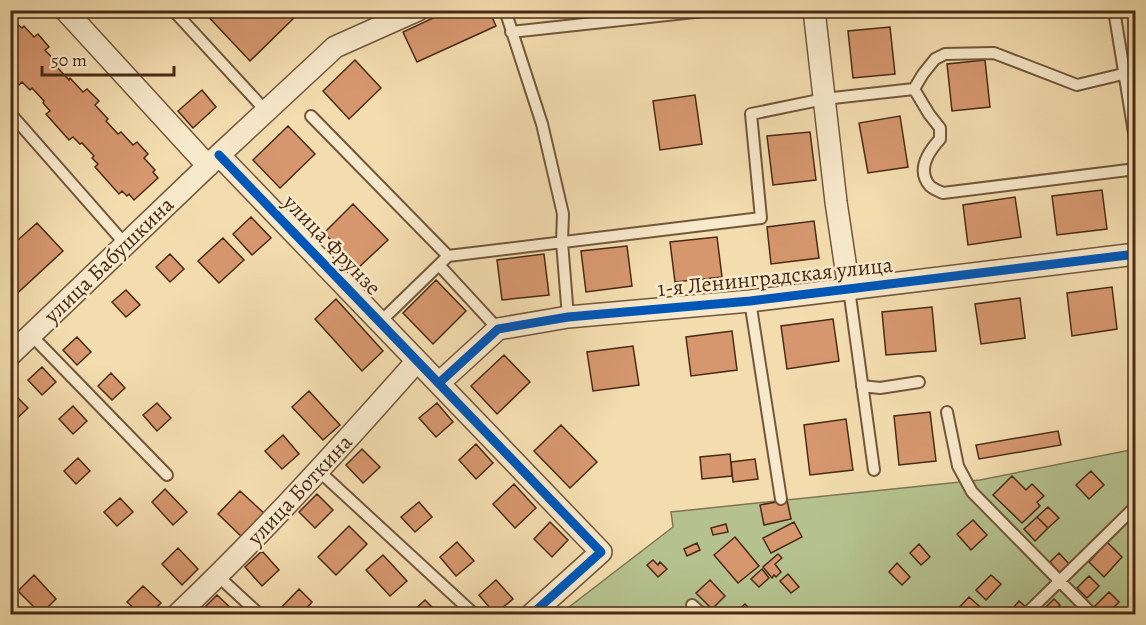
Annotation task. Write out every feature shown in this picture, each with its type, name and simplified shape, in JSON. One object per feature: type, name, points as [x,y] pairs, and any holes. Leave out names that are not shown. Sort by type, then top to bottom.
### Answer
[{"type":"street","name":"улица Фрунзе","points":[[65,10],[213,160],[440,383],[601,552],[532,615]]},
{"type":"street","name":"улица Бабушкина","points":[[10,355],[213,160],[335,47],[418,10]]},
{"type":"street","points":[[814,10],[836,202],[849,289]]},
{"type":"street","name":"1-я Ленинградская улица","points":[[498,329],[568,317],[750,301],[1136,254]]},
{"type":"street","points":[[440,383],[498,329]]},
{"type":"street","name":"улица Боткина","points":[[178,615],[319,471],[417,361]]},
{"type":"lane","points":[[172,10],[266,111]]},
{"type":"lane","points":[[505,10],[542,124],[563,214],[562,242],[568,317]]},
{"type":"lane","points":[[511,32],[713,10]]},
{"type":"lane","points":[[1114,10],[1136,144]]},
{"type":"lane","points":[[914,89],[935,59],[945,54],[994,53],[1077,85],[1123,74]]},
{"type":"lane","points":[[379,322],[448,256],[761,218],[751,114],[824,99],[914,89]]},
{"type":"lane","points":[[914,89],[928,114],[940,128],[940,139],[930,149],[923,166],[930,186],[943,193],[1136,169]]},
{"type":"lane","points":[[10,113],[126,244]]},
{"type":"lane","points":[[311,116],[448,256]]},
{"type":"lane","points":[[439,265],[498,329]]},
{"type":"lane","points":[[849,289],[874,470]]},
{"type":"lane","points":[[750,301],[781,499]]},
{"type":"lane","points":[[31,335],[167,475]]},
{"type":"lane","points":[[862,386],[880,388],[919,382]]},
{"type":"lane","points":[[947,412],[958,466],[972,492],[1092,615]]},
{"type":"lane","points":[[319,471],[474,615]]},
{"type":"lane","points":[[1026,615],[1136,506]]},
{"type":"lane","points":[[218,576],[259,615]]},
{"type":"lane","points":[[692,605],[702,615]]},
{"type":"green space","points":[[1130,450],[1135,454],[1135,614],[560,614],[673,527],[671,512],[980,480]]},
{"type":"building","points":[[202,10],[293,10],[297,15],[250,61]]},
{"type":"building","points":[[450,10],[489,10],[496,26],[417,62],[403,32]]},
{"type":"building","points":[[539,10],[587,10],[587,12],[540,16]]},
{"type":"building","points":[[17,24],[22,28],[24,26],[34,37],[38,34],[49,47],[45,50],[58,64],[56,66],[83,92],[87,89],[99,101],[95,105],[108,119],[106,121],[118,134],[121,132],[133,145],[137,142],[148,154],[144,158],[155,170],[153,172],[158,178],[134,200],[122,191],[119,194],[95,167],[98,164],[92,158],[94,156],[82,143],[80,144],[73,137],[69,140],[46,114],[50,111],[32,88],[30,90],[22,82],[19,85],[10,76],[10,30]]},
{"type":"building","points":[[890,27],[895,74],[853,78],[848,31]]},
{"type":"building","points":[[355,60],[381,88],[349,119],[323,91]]},
{"type":"building","points":[[985,60],[990,107],[952,111],[947,64]]},
{"type":"building","points":[[202,90],[216,107],[193,128],[178,111]]},
{"type":"building","points":[[695,95],[702,144],[660,150],[653,101]]},
{"type":"building","points":[[900,116],[908,167],[868,173],[859,123]]},
{"type":"building","points":[[288,126],[315,154],[280,188],[253,160]]},
{"type":"building","points":[[810,132],[816,180],[773,185],[767,136]]},
{"type":"building","points":[[1102,190],[1107,229],[1057,235],[1052,196]]},
{"type":"building","points":[[1015,197],[1021,237],[968,245],[963,205]]},
{"type":"building","points":[[353,204],[388,240],[358,268],[324,233]]},
{"type":"building","points":[[251,217],[271,238],[252,255],[233,234]]},
{"type":"building","points":[[814,221],[819,258],[771,264],[767,227]]},
{"type":"building","points":[[37,223],[63,251],[10,300],[10,247]]},
{"type":"building","points":[[717,237],[722,277],[675,282],[670,242]]},
{"type":"building","points":[[223,238],[244,260],[219,283],[198,261]]},
{"type":"building","points":[[627,246],[632,286],[586,292],[581,251]]},
{"type":"building","points":[[170,254],[184,269],[170,282],[156,267]]},
{"type":"building","points":[[544,254],[549,295],[502,300],[497,260]]},
{"type":"building","points":[[436,280],[466,311],[433,344],[403,313]]},
{"type":"building","points":[[1112,287],[1117,329],[1072,336],[1067,293]]},
{"type":"building","points":[[126,290],[140,305],[126,317],[112,302]]},
{"type":"building","points":[[1020,298],[1025,338],[981,344],[975,304]]},
{"type":"building","points":[[336,299],[383,351],[362,371],[315,319]]},
{"type":"building","points":[[932,307],[936,351],[886,355],[882,312]]},
{"type":"building","points":[[833,319],[839,361],[787,369],[781,326]]},
{"type":"building","points":[[732,331],[737,370],[691,376],[686,337]]},
{"type":"building","points":[[77,337],[91,352],[77,365],[63,350]]},
{"type":"building","points":[[633,346],[639,385],[593,391],[587,352]]},
{"type":"building","points":[[504,355],[530,382],[497,414],[471,386]]},
{"type":"building","points":[[42,367],[56,382],[42,395],[28,380]]},
{"type":"building","points":[[111,373],[125,388],[112,400],[98,386]]},
{"type":"building","points":[[10,390],[28,408],[10,425]]},
{"type":"building","points":[[309,391],[340,425],[323,440],[292,407]]},
{"type":"building","points":[[157,403],[171,418],[157,431],[143,415]]},
{"type":"building","points":[[437,403],[453,422],[436,437],[419,418]]},
{"type":"building","points":[[73,406],[87,421],[73,434],[59,419]]},
{"type":"building","points":[[930,412],[936,461],[899,465],[894,416]]},
{"type":"building","points":[[846,419],[853,470],[810,475],[804,425]]},
{"type":"building","points":[[561,425],[597,462],[570,488],[534,451]]},
{"type":"building","points":[[1058,431],[1061,445],[979,459],[976,445]]},
{"type":"building","points":[[283,435],[299,454],[282,469],[265,451]]},
{"type":"building","points":[[476,444],[493,463],[476,479],[459,460]]},
{"type":"building","points":[[362,449],[380,467],[363,483],[346,465]]},
{"type":"building","points":[[730,454],[732,476],[702,479],[700,457]]},
{"type":"building","points":[[78,458],[90,471],[76,484],[64,471]]},
{"type":"building","points":[[755,459],[758,479],[733,482],[731,462]]},
{"type":"building","points":[[1091,471],[1104,485],[1089,499],[1076,485]]},
{"type":"building","points":[[1012,476],[1026,490],[1032,484],[1044,496],[1037,502],[1040,506],[1022,523],[993,495]]},
{"type":"building","points":[[514,484],[536,508],[515,528],[493,504]]},
{"type":"building","points":[[165,489],[187,512],[173,525],[152,502]]},
{"type":"building","points":[[240,491],[266,515],[243,538],[218,514]]},
{"type":"building","points":[[317,494],[333,510],[315,528],[299,512]]},
{"type":"building","points":[[120,498],[133,512],[117,526],[104,512]]},
{"type":"building","points":[[787,500],[791,519],[764,525],[760,505]]},
{"type":"building","points":[[419,502],[432,517],[415,532],[401,517]]},
{"type":"building","points":[[1048,507],[1059,518],[1048,528],[1037,517]]},
{"type":"building","points":[[1037,517],[1048,528],[1035,541],[1024,529]]},
{"type":"building","points":[[973,520],[987,535],[971,550],[957,534]]},
{"type":"building","points":[[550,522],[568,540],[552,557],[534,539]]},
{"type":"building","points":[[794,522],[802,537],[771,553],[763,538]]},
{"type":"building","points":[[726,524],[728,532],[713,535],[711,528]]},
{"type":"building","points":[[349,526],[367,544],[336,575],[318,557]]},
{"type":"building","points":[[735,537],[759,566],[738,583],[714,555]]},
{"type":"building","points":[[457,542],[474,561],[456,576],[440,557]]},
{"type":"building","points":[[1107,542],[1122,557],[1104,577],[1089,562]]},
{"type":"building","points":[[697,543],[700,550],[687,556],[684,549]]},
{"type":"building","points":[[919,544],[930,557],[921,565],[910,553]]},
{"type":"building","points":[[178,548],[198,569],[182,585],[162,564]]},
{"type":"building","points":[[262,551],[279,570],[262,586],[245,567]]},
{"type":"building","points":[[1059,553],[1070,565],[1061,574],[1050,562]]},
{"type":"building","points":[[778,554],[782,558],[775,564],[781,572],[772,578],[763,567]]},
{"type":"building","points":[[383,555],[407,581],[390,596],[366,570]]},
{"type":"building","points":[[653,560],[658,565],[660,562],[667,569],[658,577],[647,565]]},
{"type":"building","points":[[897,563],[910,577],[902,585],[889,572]]},
{"type":"building","points":[[762,569],[769,578],[759,587],[751,579]]},
{"type":"building","points":[[788,574],[799,587],[791,593],[780,581]]},
{"type":"building","points":[[34,575],[56,599],[41,614],[18,591]]},
{"type":"building","points":[[991,575],[1001,584],[986,600],[976,590]]},
{"type":"building","points":[[1089,576],[1099,586],[1087,598],[1077,588]]},
{"type":"building","points":[[496,580],[513,599],[495,614],[479,595]]},
{"type":"building","points":[[710,580],[725,596],[712,609],[696,593]]},
{"type":"building","points":[[143,586],[161,603],[150,614],[140,614],[127,602]]},
{"type":"building","points":[[299,589],[312,602],[301,614],[287,614],[280,609]]},
{"type":"building","points":[[1109,592],[1119,602],[1107,614],[1103,614],[1095,606]]},
{"type":"building","points":[[217,595],[237,614],[198,614]]},
{"type":"building","points":[[969,597],[988,614],[957,614],[955,612]]},
{"type":"building","points":[[1054,599],[1060,605],[1052,614],[1039,614]]},
{"type":"building","points":[[425,600],[439,614],[410,614]]},
{"type":"building","points":[[1019,601],[1026,607],[1018,614],[1010,614],[1009,613]]},
{"type":"building","points":[[745,604],[755,614],[734,614]]},
{"type":"cycle path","points":[[219,155],[601,552],[532,614]]},
{"type":"cycle path","points":[[439,383],[498,329],[568,317],[750,301],[1136,254]]}]
